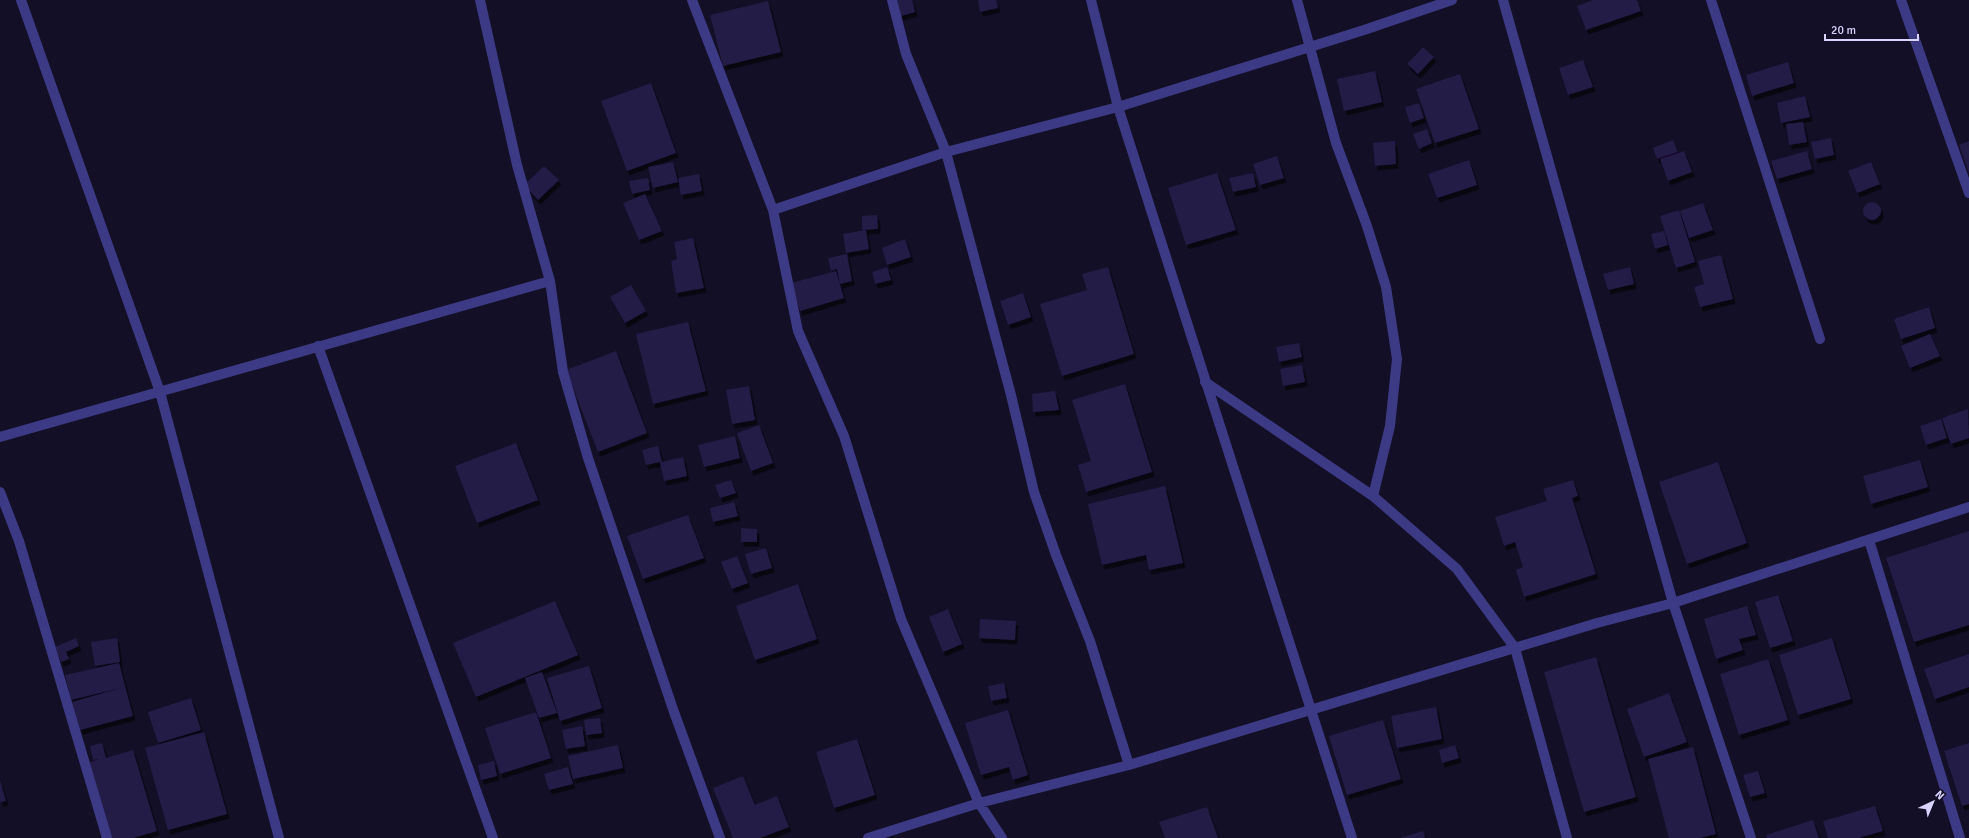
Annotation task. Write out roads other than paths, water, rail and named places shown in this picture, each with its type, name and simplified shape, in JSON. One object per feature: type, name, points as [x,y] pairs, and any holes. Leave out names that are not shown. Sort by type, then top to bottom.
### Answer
[{"type":"street","points":[[21,0],[160,392],[278,838]]},
{"type":"street","points":[[480,0],[517,165],[550,280],[563,372],[588,458],[674,712],[720,838]]},
{"type":"street","points":[[692,0],[773,210],[798,331],[844,436],[901,619],[979,803],[1002,838]]},
{"type":"street","points":[[892,0],[906,54],[946,152],[1011,395],[1034,492],[1056,555],[1090,641],[1129,765]]},
{"type":"street","points":[[1091,0],[1118,107],[1310,711],[1352,838]]},
{"type":"street","points":[[1297,0],[1336,142],[1367,226],[1386,287],[1397,359],[1390,426],[1373,496]]},
{"type":"street","points":[[773,210],[946,152],[1118,107],[1452,0]]},
{"type":"street","points":[[1503,0],[1673,603],[1751,838]]},
{"type":"street","points":[[1711,0],[1820,339]]},
{"type":"street","points":[[1901,0],[1969,193]]},
{"type":"street","points":[[0,437],[550,280]]},
{"type":"street","points":[[318,346],[493,838]]},
{"type":"street","points":[[1205,382],[1373,496],[1457,569],[1515,648],[1567,838]]},
{"type":"street","points":[[0,492],[19,541],[107,838]]},
{"type":"street","points":[[868,838],[979,803],[1129,765],[1515,648],[1673,603],[1969,507]]},
{"type":"street","points":[[1869,540],[1960,838]]}]
